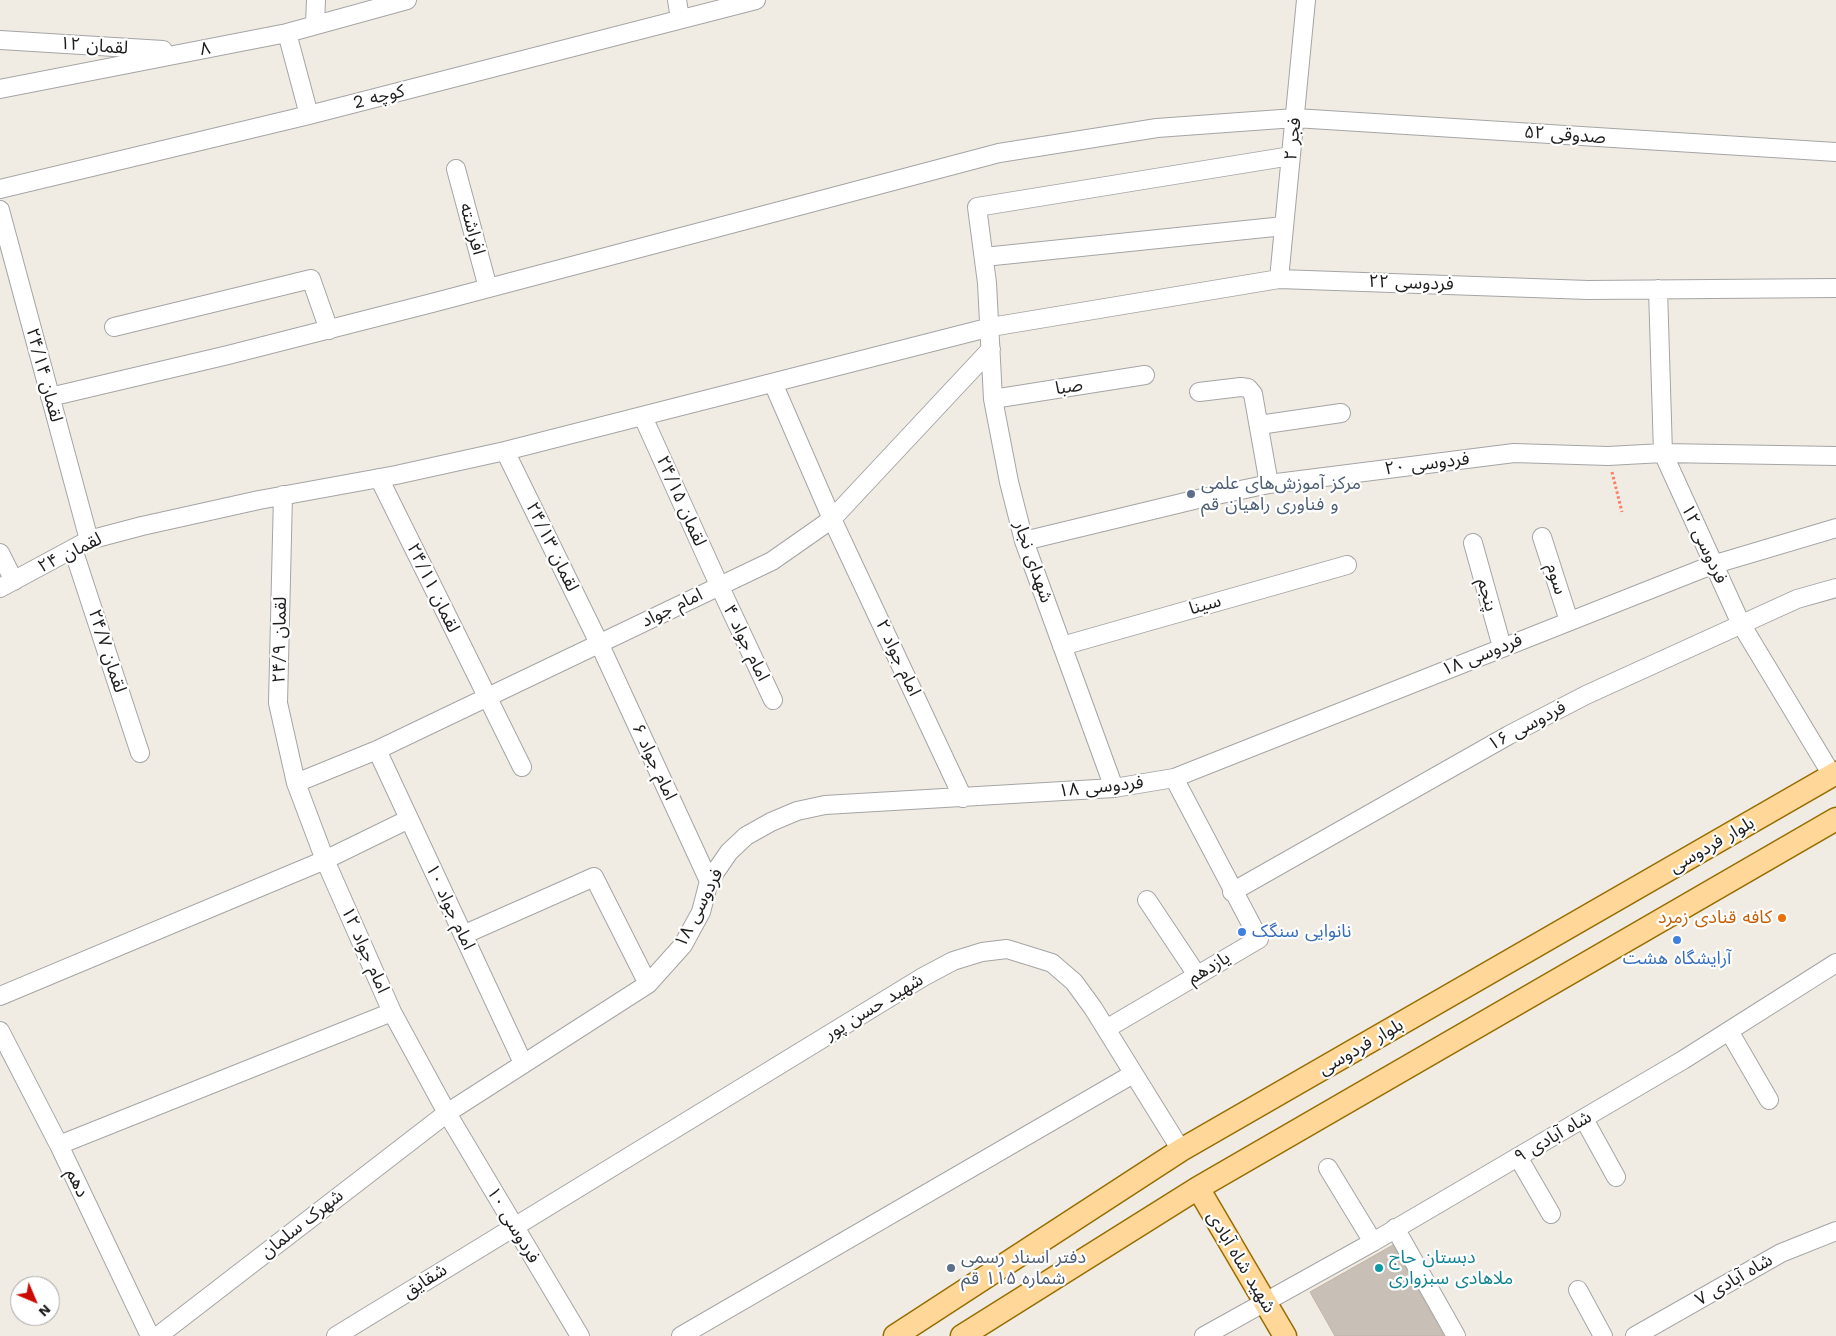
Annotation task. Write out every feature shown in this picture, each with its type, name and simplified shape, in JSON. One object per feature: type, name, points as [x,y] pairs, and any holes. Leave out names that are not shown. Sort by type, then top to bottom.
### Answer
[{"type":"main road","name":"بلوار فردوسی","points":[[895,1336],[1182,1150],[1834,774]]},
{"type":"main road","points":[[962,1336],[1198,1188],[1836,819]]},
{"type":"main road","name":"شهید شاه آبادی","points":[[1198,1188],[1285,1336]]},
{"type":"street","points":[[315,24],[316,0]]},
{"type":"street","name":"۸","points":[[0,89],[287,32],[407,0]]},
{"type":"street","points":[[677,0],[680,20]]},
{"type":"street","name":"کوچه 2","points":[[0,189],[309,115],[756,0]]},
{"type":"street","name":"فجر ۲","points":[[1279,278],[1306,0]]},
{"type":"street","points":[[287,32],[309,115]]},
{"type":"street","name":"لقمان ۱۲","points":[[0,40],[189,52]]},
{"type":"street","name":"صدوقی ۵۲","points":[[50,397],[329,330],[999,153],[1156,128],[1295,118],[1836,152]]},
{"type":"street","name":"شهدای نجار","points":[[1114,788],[1024,541],[1009,482],[993,399],[991,327],[977,207],[1291,156]]},
{"type":"street","name":"افراشته","points":[[456,169],[488,288]]},
{"type":"street","name":"لقمان ۲۴/۱۴","points":[[0,210],[90,540]]},
{"type":"street","points":[[984,257],[1284,226]]},
{"type":"street","name":"فردوسی ۲۲","points":[[505,451],[991,327],[1279,278],[1588,290],[1836,288]]},
{"type":"street","points":[[114,327],[311,279],[329,330]]},
{"type":"street","name":"فردوسی ۱۲","points":[[1658,289],[1663,453],[1741,624],[1834,774]]},
{"type":"street","name":"امام جواد","points":[[296,783],[377,750],[719,585],[772,562],[832,519],[991,350]]},
{"type":"street","name":"صبا","points":[[993,399],[1146,375]]},
{"type":"street","name":"امام جواد ۲","points":[[773,383],[832,519],[963,798]]},
{"type":"street","points":[[1199,392],[1241,387],[1248,388],[1253,394],[1269,484]]},
{"type":"street","points":[[1259,425],[1341,413]]},
{"type":"street","name":"لقمان ۲۴/۱۵","points":[[643,417],[719,585]]},
{"type":"street","name":"لقمان ۲۴","points":[[7,584],[90,540],[142,526],[283,495],[379,478],[505,451]]},
{"type":"street","name":"لقمان ۲۴/۱۳","points":[[505,451],[599,643]]},
{"type":"street","name":"فردوسی ۲۰","points":[[1024,541],[1269,484],[1514,452],[1608,456],[1663,453],[1836,456]]},
{"type":"street","name":"لقمان ۲۴/۱۱","points":[[379,478],[522,767]]},
{"type":"street","name":"لقمان ۲۴/۹","points":[[283,495],[278,703],[296,783]]},
{"type":"street","name":"فردوسی ۱۸","points":[[447,1112],[648,984],[683,945],[701,912],[709,881],[729,852],[746,836],[771,822],[797,811],[825,805],[1114,788],[1174,778],[1712,564],[1836,528]]},
{"type":"street","name":"سوم","points":[[1542,537],[1569,621]]},
{"type":"street","name":"پنجم","points":[[1473,543],[1502,647]]},
{"type":"street","name":"لقمان ۲۴/۷","points":[[73,549],[140,753]]},
{"type":"street","points":[[0,553],[7,584]]},
{"type":"street","name":"سینا","points":[[1062,646],[1346,565]]},
{"type":"street","name":"امام جواد ۴","points":[[719,585],[774,700]]},
{"type":"street","name":"فردوسی ۱۶","points":[[1232,892],[1508,734],[1586,694],[1797,599],[1836,588]]},
{"type":"street","name":"امام جواد ۶","points":[[599,643],[709,881]]},
{"type":"street","name":"امام جواد ۱۰","points":[[377,750],[523,1063]]},
{"type":"street","name":"یازدهم","points":[[1106,1028],[1259,939],[1232,892],[1174,778]]},
{"type":"street","name":"امام جواد ۱۲","points":[[296,783],[325,860],[392,1012],[447,1112]]},
{"type":"street","points":[[0,996],[325,860],[409,819]]},
{"type":"street","points":[[463,935],[594,877],[648,984]]},
{"type":"street","points":[[1147,900],[1197,975]]},
{"type":"street","name":"شهید حسن پور","points":[[514,1227],[923,977],[953,962],[982,952],[1007,949],[1052,963],[1074,982],[1106,1028],[1182,1150]]},
{"type":"street","name":"شاه آبادی ۹","points":[[1204,1336],[1373,1242],[1584,1119],[1836,963]]},
{"type":"street","points":[[58,1145],[392,1012]]},
{"type":"street","name":"دهم","points":[[0,1031],[58,1145],[150,1336]]},
{"type":"street","points":[[1729,1031],[1768,1100]]},
{"type":"street","points":[[681,1336],[1133,1074]]},
{"type":"street","name":"فردوسی ۱۰","points":[[447,1112],[580,1336]]},
{"type":"street","name":"شهرک سلمان","points":[[158,1336],[447,1112]]},
{"type":"street","points":[[1584,1119],[1616,1178]]},
{"type":"street","points":[[1518,1157],[1551,1214]]},
{"type":"street","points":[[1328,1168],[1373,1242]]},
{"type":"street","name":"شقایق","points":[[336,1336],[514,1227]]},
{"type":"street","points":[[1396,1228],[1456,1336]]},
{"type":"street","name":"شاه آبادی ۷","points":[[1635,1336],[1781,1253],[1836,1230]]},
{"type":"street","points":[[1578,1290],[1603,1336]]},
{"type":"path","points":[[1608,456],[1622,512]]},
{"type":"building","name":"دبستان حاج ملاهادی سبزواری","points":[[1393,1245],[1444,1336],[1335,1336],[1310,1292]]},
{"type":"place","name":"مرکز آموزش‌های علمی و فناوری راهیان قم","points":[[1191,494]]},
{"type":"place","name":"کافه قنادی زمرد","points":[[1782,918]]},
{"type":"place","name":"نانوایی سنگک","points":[[1242,932]]},
{"type":"place","name":"آرایشگاه هشت","points":[[1677,940]]},
{"type":"place","name":"دفتر اسناد رسمی شماره ۱۱۵ قم","points":[[951,1268]]},
{"type":"place","name":"دبستان حاج ملاهادی سبزواری","points":[[1379,1268]]}]
